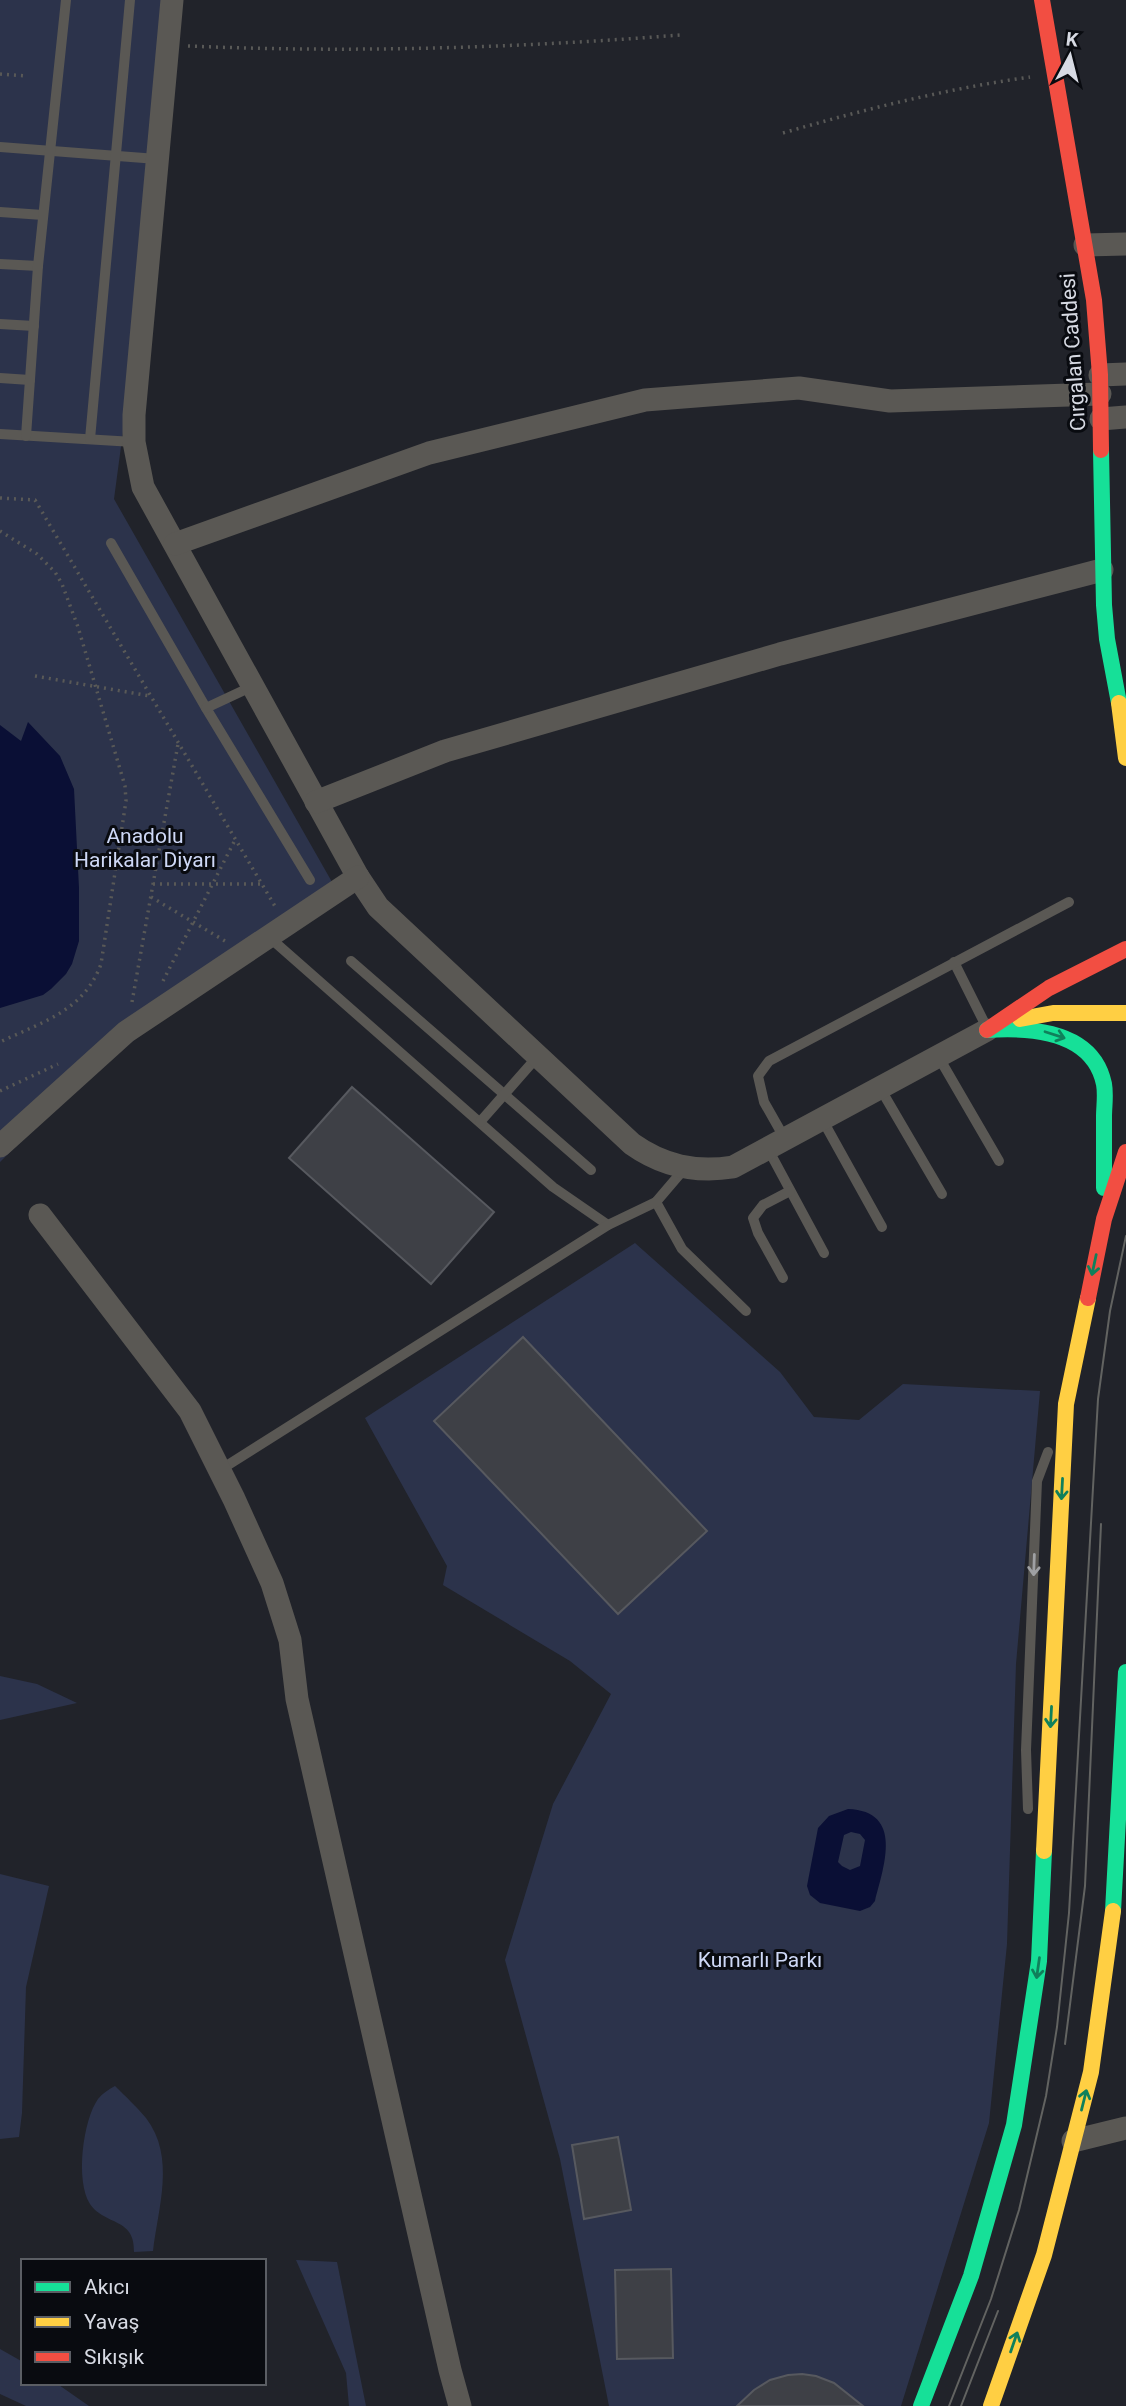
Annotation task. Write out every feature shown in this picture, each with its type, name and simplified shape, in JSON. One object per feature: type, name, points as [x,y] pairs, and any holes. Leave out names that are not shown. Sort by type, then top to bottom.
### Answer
[{"type":"main road","name":"Cırgalan Caddesi","points":[[1042,0],[1094,300],[1100,385],[1102,570],[1107,639],[1119,703]]},
{"type":"main road","points":[[1119,703],[1126,729]]},
{"type":"main road","points":[[1119,703],[1126,758]]},
{"type":"main road","points":[[987,1030],[1049,988],[1126,949]]},
{"type":"main road","points":[[987,1030],[1031,1016],[1053,1013],[1126,1013]]},
{"type":"main road","points":[[987,1030],[1026,1028],[1059,1035],[1082,1048],[1097,1065],[1104,1084],[1104,1219]]},
{"type":"main road","points":[[920,2406],[971,2276],[1014,2125],[1039,1961],[1066,1404],[1104,1219],[1126,1152]]},
{"type":"main road","points":[[991,2406],[1044,2255],[1091,2072],[1114,1907],[1126,1672]]},
{"type":"street","points":[[172,0],[136,388],[134,442],[143,487],[316,802],[378,907],[632,1144],[657,1159],[685,1168],[701,1170],[733,1167],[987,1030]]},
{"type":"street","points":[[1085,245],[1126,244]]},
{"type":"street","points":[[174,544],[429,453],[645,400],[799,388],[890,401],[1100,385],[1126,374]]},
{"type":"street","points":[[1101,419],[1126,417]]},
{"type":"street","points":[[316,802],[445,751],[780,654],[1102,570]]},
{"type":"street","points":[[0,1146],[126,1032],[358,877]]},
{"type":"street","points":[[40,1215],[190,1411],[272,1583],[282,1612],[295,1670],[300,1712],[460,2406]]},
{"type":"street","points":[[1073,2141],[1126,2128]]},
{"type":"lane","points":[[26,436],[38,266],[66,0]]},
{"type":"lane","points":[[90,439],[130,0]]},
{"type":"lane","points":[[0,147],[157,159]]},
{"type":"lane","points":[[0,212],[43,215]]},
{"type":"lane","points":[[0,264],[38,266]]},
{"type":"lane","points":[[0,324],[34,326]]},
{"type":"lane","points":[[0,379],[30,380]]},
{"type":"lane","points":[[0,434],[134,442]]},
{"type":"lane","points":[[111,544],[310,880]]},
{"type":"lane","points":[[206,708],[253,686]]},
{"type":"lane","points":[[824,1253],[790,1191],[758,1076],[769,1061],[1069,902]]},
{"type":"lane","points":[[277,931],[553,1187],[608,1225]]},
{"type":"lane","points":[[351,961],[591,1170]]},
{"type":"lane","points":[[954,962],[987,1030]]},
{"type":"lane","points":[[480,1122],[538,1056]]},
{"type":"lane","points":[[938,1056],[999,1161]]},
{"type":"lane","points":[[880,1088],[942,1194]]},
{"type":"lane","points":[[822,1119],[882,1227]]},
{"type":"lane","points":[[220,1470],[608,1225],[656,1202],[685,1168]]},
{"type":"lane","points":[[783,1278],[758,1233],[753,1218],[763,1205],[790,1191]]},
{"type":"lane","points":[[656,1202],[682,1249],[746,1311]]},
{"type":"lane","points":[[1029,1818],[1026,1751],[1037,1481],[1066,1404]]},
{"type":"lane","points":[[1031,1859],[1041,1923]]},
{"type":"lane","points":[[1114,1907],[1126,1880]]},
{"type":"path","points":[[168,46],[403,50],[544,45],[680,35]]},
{"type":"path","points":[[0,74],[27,76]]},
{"type":"path","points":[[783,133],[939,93],[1054,74]]},
{"type":"path","points":[[0,498],[35,500],[261,884],[277,931]]},
{"type":"path","points":[[0,531],[37,554],[55,572],[71,605],[125,786],[126,801],[101,964],[90,988],[73,1005],[0,1042]]},
{"type":"path","points":[[35,676],[150,696]]},
{"type":"path","points":[[126,1032],[178,743]]},
{"type":"path","points":[[161,984],[235,840]]},
{"type":"path","points":[[153,884],[261,884]]},
{"type":"path","points":[[150,897],[245,952]]},
{"type":"green space","name":"Anadolu Harikalar Diyarı","points":[[0,0],[172,0],[146,259],[114,499],[336,889],[90,1073],[0,1162]]},
{"type":"green space","name":"Kumarlı Parkı","points":[[635,1243],[780,1372],[814,1417],[859,1420],[903,1384],[1040,1391],[1016,1664],[1007,1944],[989,2123],[901,2406],[609,2406],[560,2159],[505,1960],[553,1804],[611,1694],[570,1661],[443,1585],[447,1566],[365,1418]]},
{"type":"green space","points":[[0,1676],[37,1684],[77,1703],[0,1720]]},
{"type":"green space","points":[[0,1874],[49,1886],[26,1987],[19,2137],[0,2139]]},
{"type":"green space","points":[[115,2086],[146,2118],[160,2149],[163,2183],[153,2251],[134,2252],[130,2233],[96,2211],[85,2194],[82,2166],[88,2121],[98,2099]]},
{"type":"green space","points":[[296,2260],[337,2262],[366,2406],[349,2406],[346,2373]]},
{"type":"green space","points":[[0,2349],[21,2361],[21,2385],[59,2385],[89,2406],[26,2406],[0,2394]]},
{"type":"shaded area","points":[[28,722],[60,756],[74,789],[79,941],[72,964],[51,989],[43,995],[0,1008],[0,725],[21,741]]},
{"type":"shaded area","points":[[848,1809],[866,1812],[877,1819],[884,1830],[885,1857],[875,1901],[870,1907],[860,1911],[820,1903],[810,1895],[807,1886],[818,1828],[829,1816]],"holes":[[[851,1832],[860,1834],[865,1840],[860,1866],[850,1870],[838,1862],[844,1835]]]},
{"type":"building","points":[[352,1087],[494,1212],[431,1284],[289,1158]]},
{"type":"building","points":[[523,1337],[707,1531],[618,1614],[434,1421]]},
{"type":"building","points":[[618,2137],[631,2210],[584,2219],[572,2145]]},
{"type":"building","points":[[671,2269],[673,2358],[617,2359],[615,2270]]},
{"type":"building","points":[[802,2374],[834,2383],[863,2406],[737,2406],[770,2380]]},
{"type":"tram line","points":[[949,2406],[991,2299],[1019,2210],[1046,2096],[1057,2027],[1069,1913],[1098,1399],[1110,1311],[1126,1236]]},
{"type":"tram line","points":[[1065,2044],[1085,1886],[1101,1524]]},
{"type":"tram line","points":[[961,2406],[998,2311]]},
{"type":"traffic: fast","points":[[1101,450],[1104,605],[1107,639],[1119,703]]},
{"type":"traffic: fast","points":[[987,1030],[1023,1030],[1058,1036],[1074,1043],[1098,1066],[1105,1092],[1104,1188]]},
{"type":"traffic: fast","points":[[1113,1911],[1126,1672]]},
{"type":"traffic: fast","points":[[921,2406],[971,2276],[1014,2125],[1039,1961],[1044,1851]]},
{"type":"traffic: slow","points":[[1119,703],[1126,758]]},
{"type":"traffic: slow","points":[[1020,1019],[1053,1013],[1126,1013]]},
{"type":"traffic: slow","points":[[1044,1851],[1066,1404],[1088,1298]]},
{"type":"traffic: slow","points":[[991,2406],[1044,2255],[1091,2072],[1113,1911]]},
{"type":"traffic: jam","points":[[1042,0],[1094,300],[1100,375],[1101,450]]},
{"type":"traffic: jam","points":[[987,1030],[1049,988],[1126,949]]},
{"type":"traffic: jam","points":[[1088,1298],[1104,1219],[1126,1152]]}]
